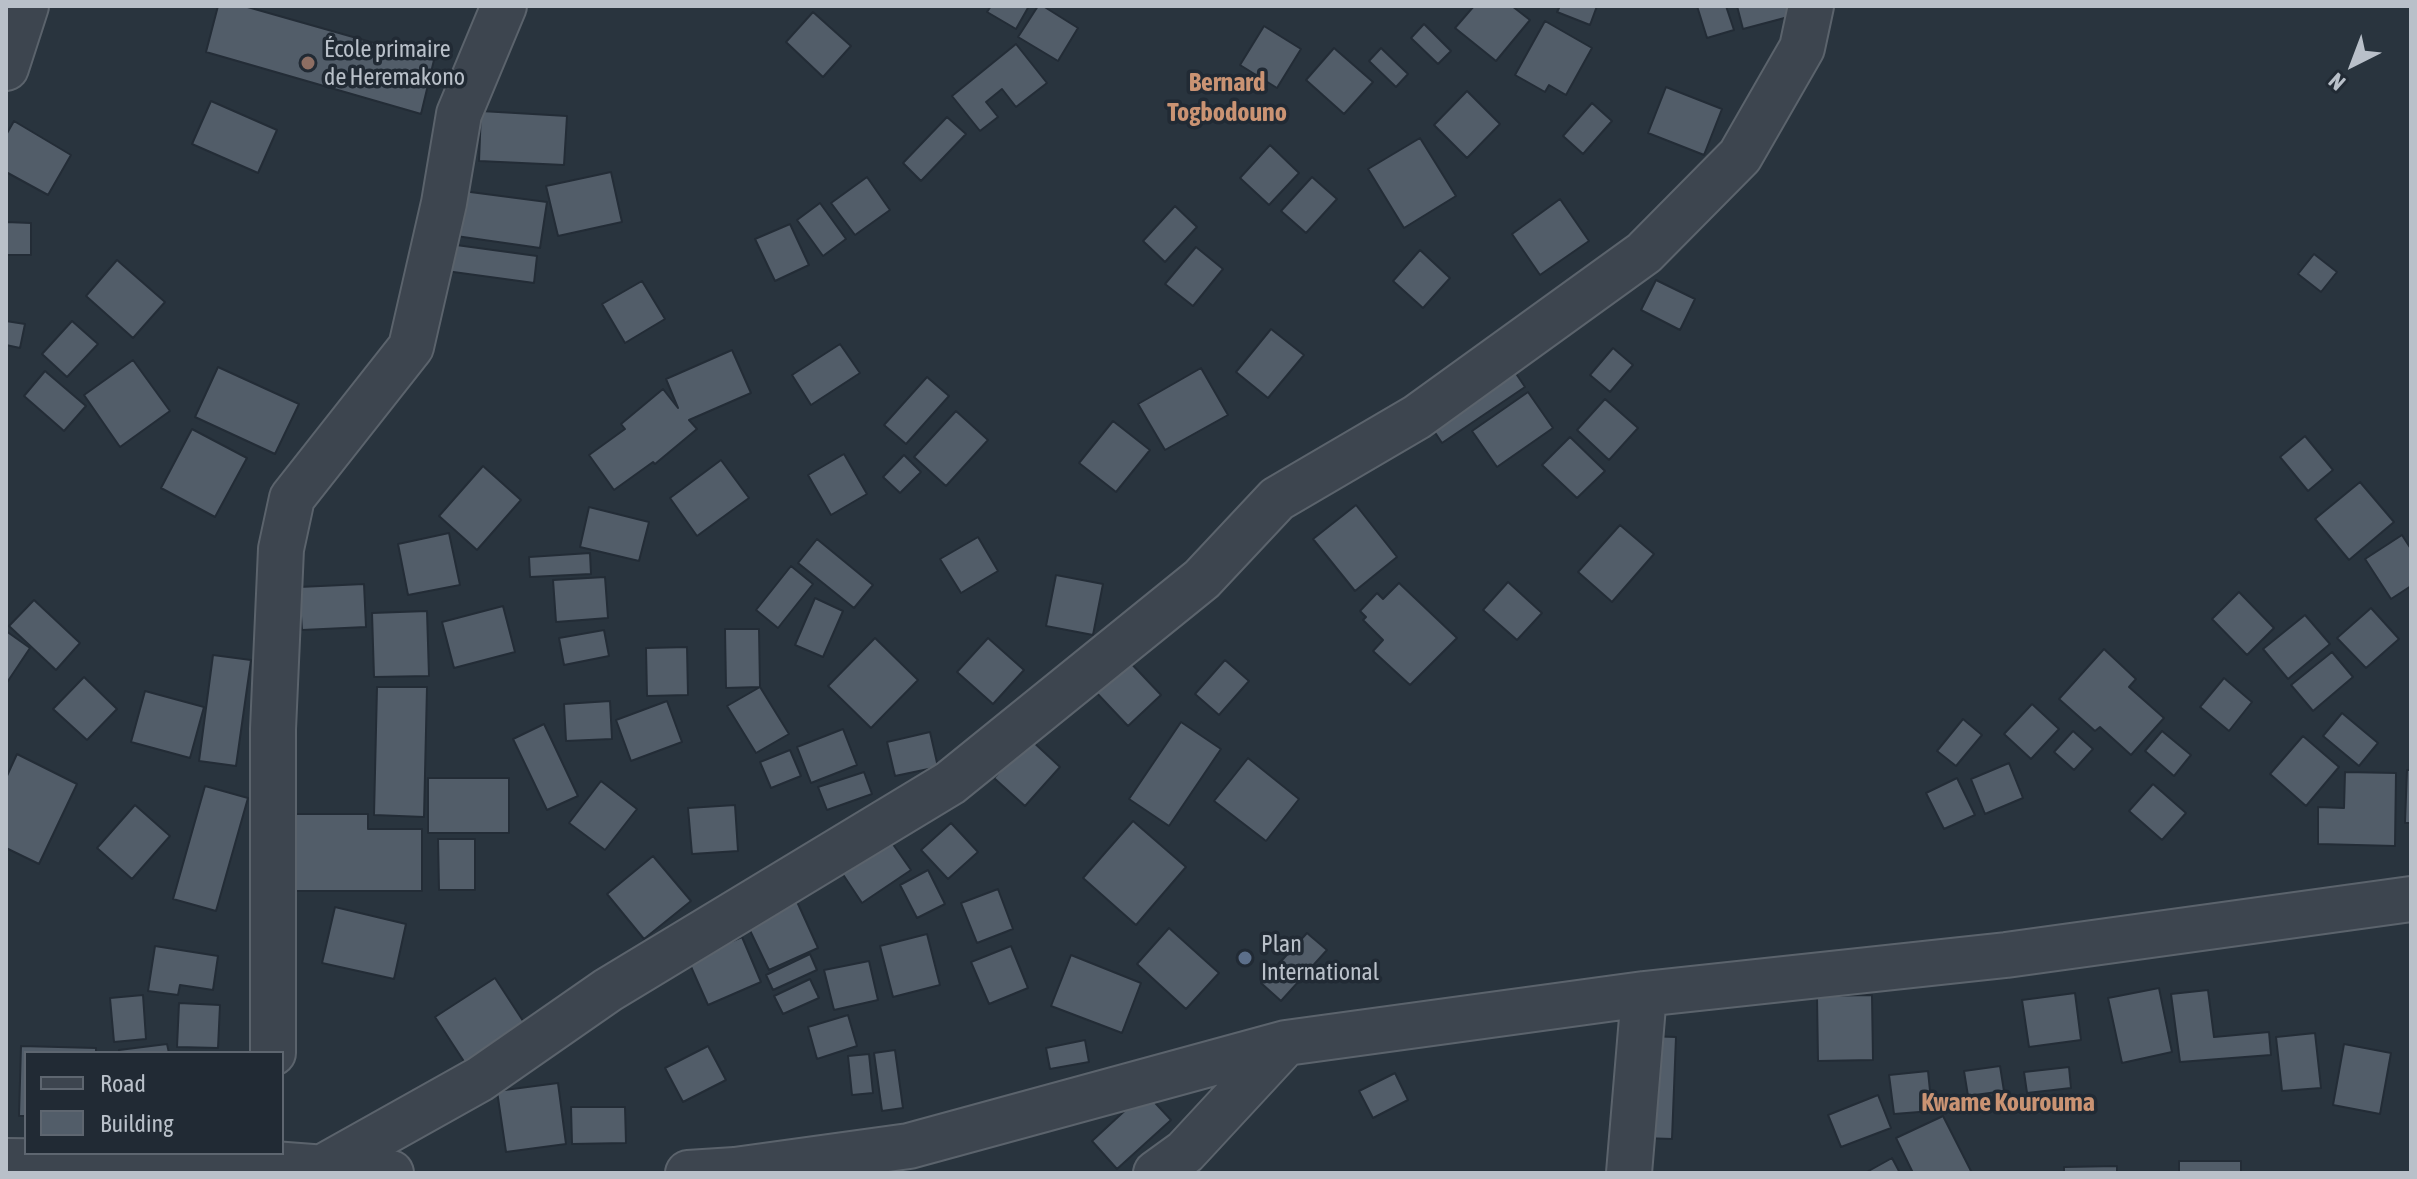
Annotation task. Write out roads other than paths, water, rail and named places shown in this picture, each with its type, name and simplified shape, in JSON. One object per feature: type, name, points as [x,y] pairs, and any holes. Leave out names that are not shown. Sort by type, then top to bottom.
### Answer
[{"type":"street","points":[[6,68],[26,6]]},
{"type":"street","points":[[273,1051],[273,729],[283,536],[292,498],[411,347],[444,203],[459,114],[504,6]]},
{"type":"street","points":[[323,1167],[480,1079],[608,990],[950,783],[1202,579],[1277,499],[1417,417],[1644,253],[1740,156],[1802,48],[1811,6]]},
{"type":"street","points":[[688,1173],[735,1170],[909,1146],[1286,1043],[1644,994],[2006,955],[2411,899]]},
{"type":"street","points":[[1629,1173],[1644,994]]},
{"type":"street","points":[[1156,1173],[1185,1152],[1286,1043]]},
{"type":"street","points":[[6,1161],[273,1163],[391,1173]]},
{"type":"place","name":"École primaire de Heremakono","points":[[308,63]]},
{"type":"place","name":"Plan International","points":[[1245,958]]},
{"type":"district","name":"Bernard Togbodouno","points":[[1227,98]]},
{"type":"district","name":"Kwame Kourouma","points":[[2008,1103]]}]
